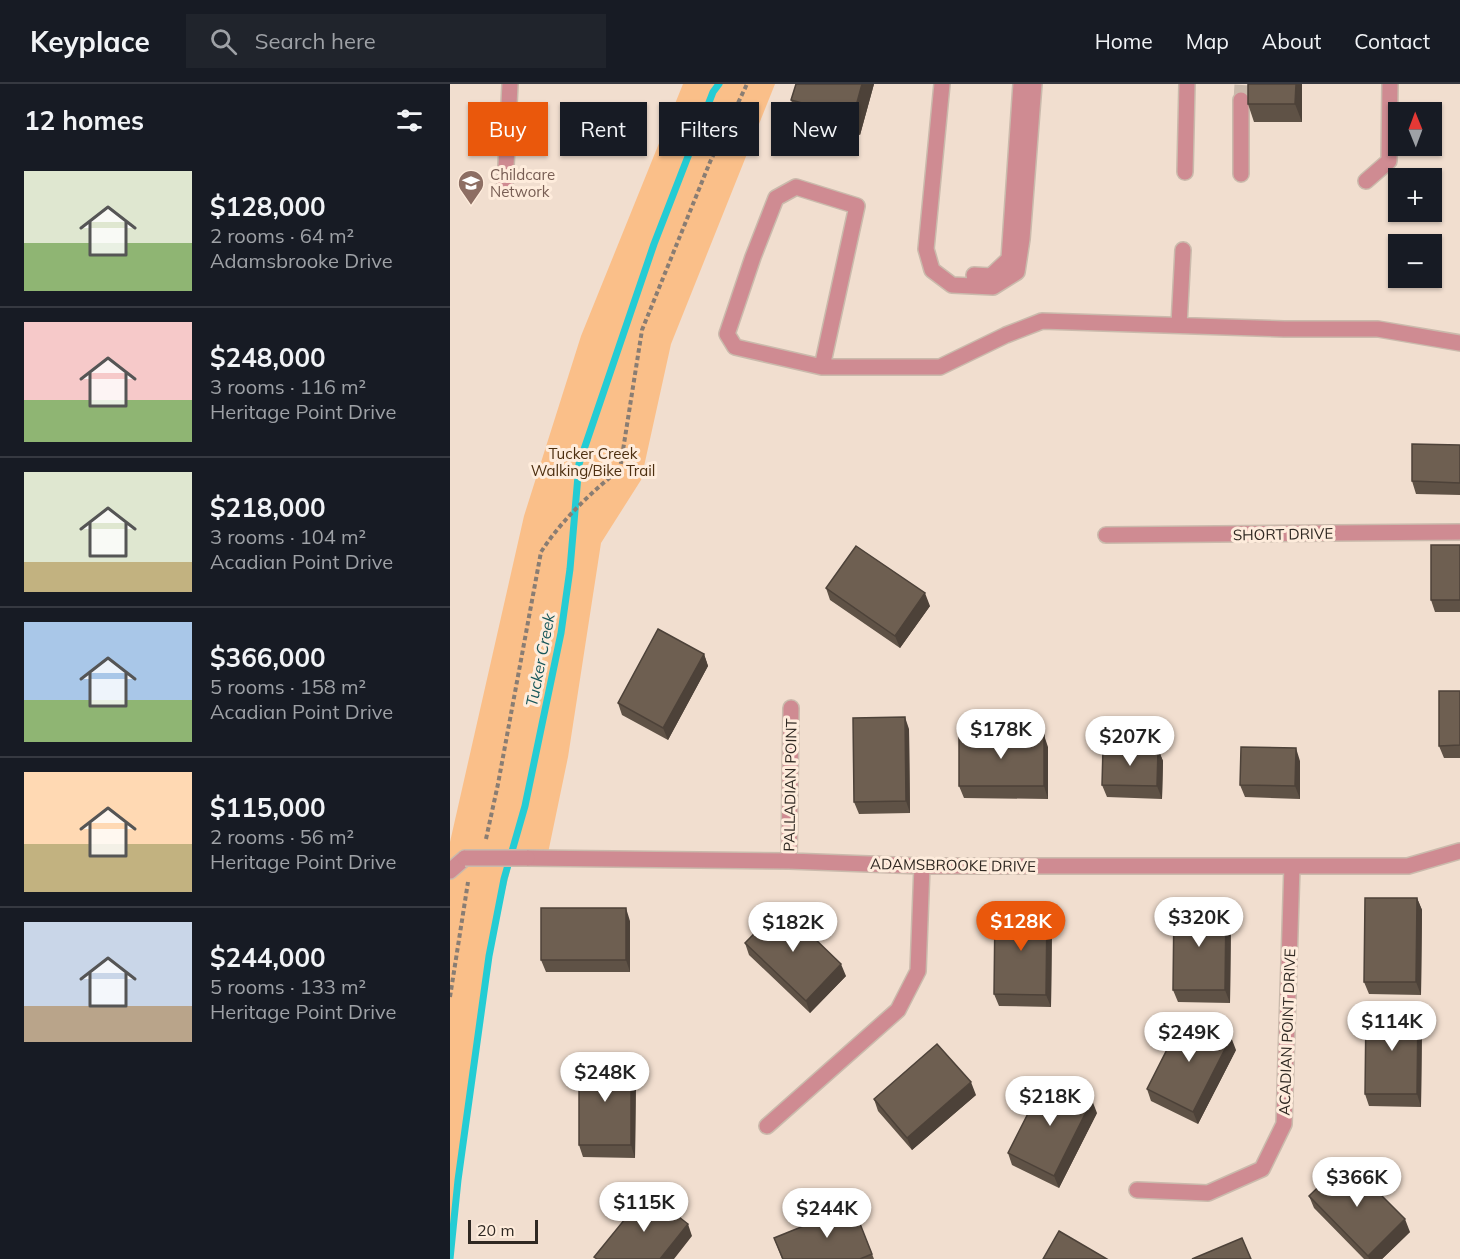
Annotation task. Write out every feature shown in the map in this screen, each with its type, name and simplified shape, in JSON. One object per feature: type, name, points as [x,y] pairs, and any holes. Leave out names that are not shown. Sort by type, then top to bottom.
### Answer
[{"type":"street","points":[[505,186],[510,84]]},
{"type":"street","points":[[942,84],[926,249],[932,270],[952,285],[993,287],[1017,272],[1022,239],[1034,84]]},
{"type":"street","points":[[932,270],[960,275],[991,276],[1009,260],[1021,84]]},
{"type":"street","points":[[1185,172],[1187,84]]},
{"type":"street","points":[[1366,181],[1389,161],[1390,84]]},
{"type":"street","points":[[1241,100],[1241,174]]},
{"type":"street","points":[[822,367],[857,206],[796,187],[776,198],[753,257],[727,334],[735,347],[822,367],[940,367],[1006,335],[1042,321],[1378,329],[1460,343]]},
{"type":"street","points":[[1179,325],[1184,250]]},
{"type":"street","name":"SHORT DRIVE","points":[[1106,535],[1460,532]]},
{"type":"street","name":"PALLADIAN POINT","points":[[789,861],[791,708]]},
{"type":"street","name":"ADAMSBROOKE DRIVE","points":[[450,872],[465,858],[789,861],[922,866],[1408,866],[1460,851]]},
{"type":"street","points":[[767,1126],[898,1010],[918,971],[922,866]]},
{"type":"street","name":"ACADIAN POINT DRIVE","points":[[1137,1190],[1208,1193],[1251,1174],[1262,1169],[1284,1124],[1292,866]]},
{"type":"path","points":[[485,840],[498,784],[541,552],[555,530],[620,469],[642,330],[710,162],[747,84]]},
{"type":"path","points":[[450,997],[468,877]]},
{"type":"green space","name":"Tucker Creek Walking/Bike Trail","points":[[683,84],[775,84],[759,124],[759,102],[676,102]]},
{"type":"green space","name":"Tucker Creek Walking/Bike Trail","points":[[659,143],[659,156],[746,156],[671,344],[641,480],[601,543],[568,757],[547,858],[513,858],[489,956],[458,1180],[450,1259],[450,842],[524,516],[581,336]]},
{"type":"building","points":[[796,84],[862,84],[857,102],[791,100]]},
{"type":"building","points":[[1248,84],[1296,84],[1295,104],[1248,104]]},
{"type":"building","points":[[1412,444],[1460,445],[1460,483],[1412,481]]},
{"type":"building","points":[[1431,545],[1460,545],[1460,600],[1431,600]]},
{"type":"building","points":[[856,546],[925,593],[895,636],[826,588]]},
{"type":"building","points":[[658,629],[704,654],[663,728],[618,703]]},
{"type":"building","points":[[1439,691],[1460,691],[1460,745],[1439,746]]},
{"type":"building","points":[[905,717],[906,801],[854,802],[853,718]]},
{"type":"building","points":[[959,734],[1044,735],[1044,786],[959,786]]},
{"type":"building","points":[[1103,747],[1158,749],[1157,786],[1102,785]]},
{"type":"building","points":[[1241,747],[1296,748],[1295,786],[1240,785]]},
{"type":"building","points":[[1365,898],[1417,898],[1416,982],[1364,982]]},
{"type":"building","points":[[1174,905],[1226,906],[1225,990],[1173,990]]},
{"type":"building","points":[[781,906],[841,964],[806,1001],[745,943]]},
{"type":"building","points":[[541,908],[626,908],[626,960],[541,960]]},
{"type":"building","points":[[995,910],[1047,910],[1046,995],[994,994]]},
{"type":"building","points":[[1366,1010],[1418,1010],[1417,1094],[1365,1094]]},
{"type":"building","points":[[1185,1014],[1231,1037],[1193,1112],[1147,1089]]},
{"type":"building","points":[[937,1044],[971,1082],[907,1138],[874,1099]]},
{"type":"building","points":[[579,1061],[631,1061],[631,1145],[579,1145]]},
{"type":"building","points":[[1046,1078],[1092,1100],[1054,1176],[1008,1153]]},
{"type":"building","points":[[1346,1160],[1405,1219],[1368,1256],[1309,1196]]},
{"type":"building","points":[[647,1192],[688,1224],[660,1259],[597,1259],[594,1257]]},
{"type":"building","points":[[853,1206],[872,1254],[860,1259],[783,1259],[774,1238]]},
{"type":"building","points":[[1059,1231],[1107,1259],[1043,1259]]},
{"type":"building","points":[[1242,1238],[1251,1259],[1192,1259]]},
{"type":"waterway","name":"Tucker Creek","points":[[450,1259],[458,1180],[489,956],[504,879],[525,806],[561,633],[570,569],[579,464],[654,244],[713,92],[719,84]]},
{"type":"tunnel","points":[[1241,100],[1242,84]]},
{"type":"place","name":"Childcare Network","points":[[471,206]]}]
